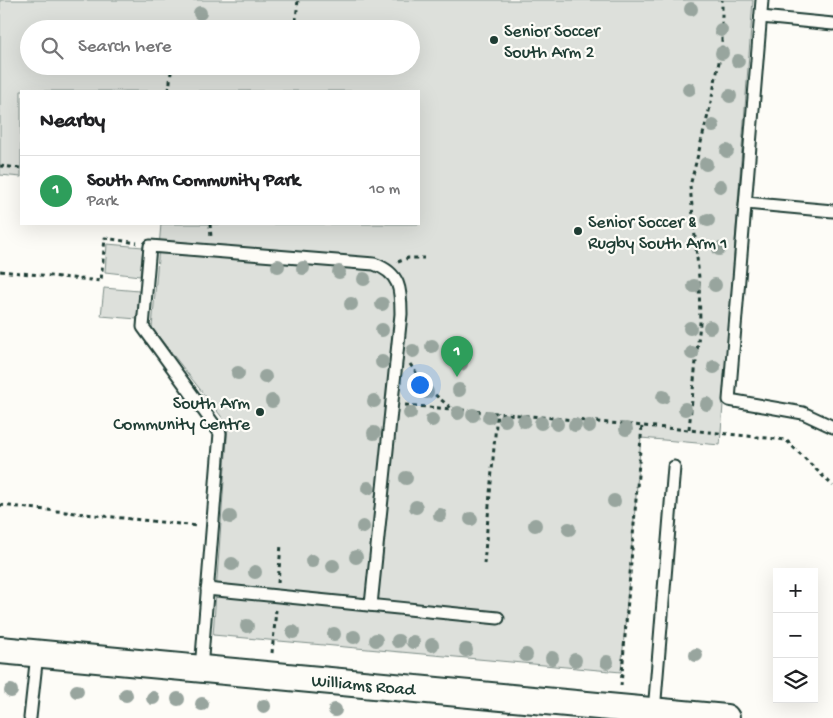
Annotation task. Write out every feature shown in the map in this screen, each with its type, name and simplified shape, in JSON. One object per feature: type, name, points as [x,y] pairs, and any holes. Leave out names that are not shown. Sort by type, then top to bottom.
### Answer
[{"type":"street","name":"Williams Road","points":[[0,650],[654,714],[726,718]]},
{"type":"lane","points":[[762,0],[729,400],[803,413],[833,426]]},
{"type":"lane","points":[[761,17],[833,24]]},
{"type":"lane","points":[[746,203],[833,211]]},
{"type":"lane","points":[[201,669],[220,433],[143,327],[150,246],[374,264],[391,273],[397,282],[400,289],[401,314],[371,605]]},
{"type":"lane","points":[[654,714],[674,467]]},
{"type":"lane","points":[[207,590],[498,618]]},
{"type":"lane","points":[[30,718],[37,654]]},
{"type":"path","points":[[297,20],[298,0]]},
{"type":"path","points":[[689,430],[700,324],[699,278],[690,186],[710,107],[722,47],[722,0]]},
{"type":"path","points":[[169,90],[171,75]]},
{"type":"path","points":[[0,166],[20,168]]},
{"type":"path","points":[[0,271],[101,281],[105,238],[150,246]]},
{"type":"path","points":[[391,273],[394,266],[401,260],[416,257],[424,258]]},
{"type":"path","points":[[399,334],[410,364],[418,376],[427,388],[452,409]]},
{"type":"path","points":[[392,404],[642,425],[786,440],[833,486]]},
{"type":"path","points":[[484,564],[498,412]]},
{"type":"path","points":[[620,686],[642,425]]},
{"type":"path","points":[[0,505],[212,528]]},
{"type":"shaded area","points":[[0,0],[753,0],[720,445],[641,438],[621,672],[213,635],[228,425],[152,328],[161,225],[420,225],[420,90],[20,90],[20,177],[0,175]]},
{"type":"shaded area","points":[[107,244],[143,247],[140,276],[105,272]]},
{"type":"shaded area","points":[[104,288],[139,291],[137,319],[101,316]]},
{"type":"place","name":"Senior Soccer South Arm 2","points":[[494,40]]},
{"type":"place","name":"Senior Soccer & Rugby South Arm 1","points":[[578,231]]},
{"type":"place","name":"South Arm Community Park","points":[[457,377]]},
{"type":"place","name":"South Arm Community Centre","points":[[260,412]]}]
